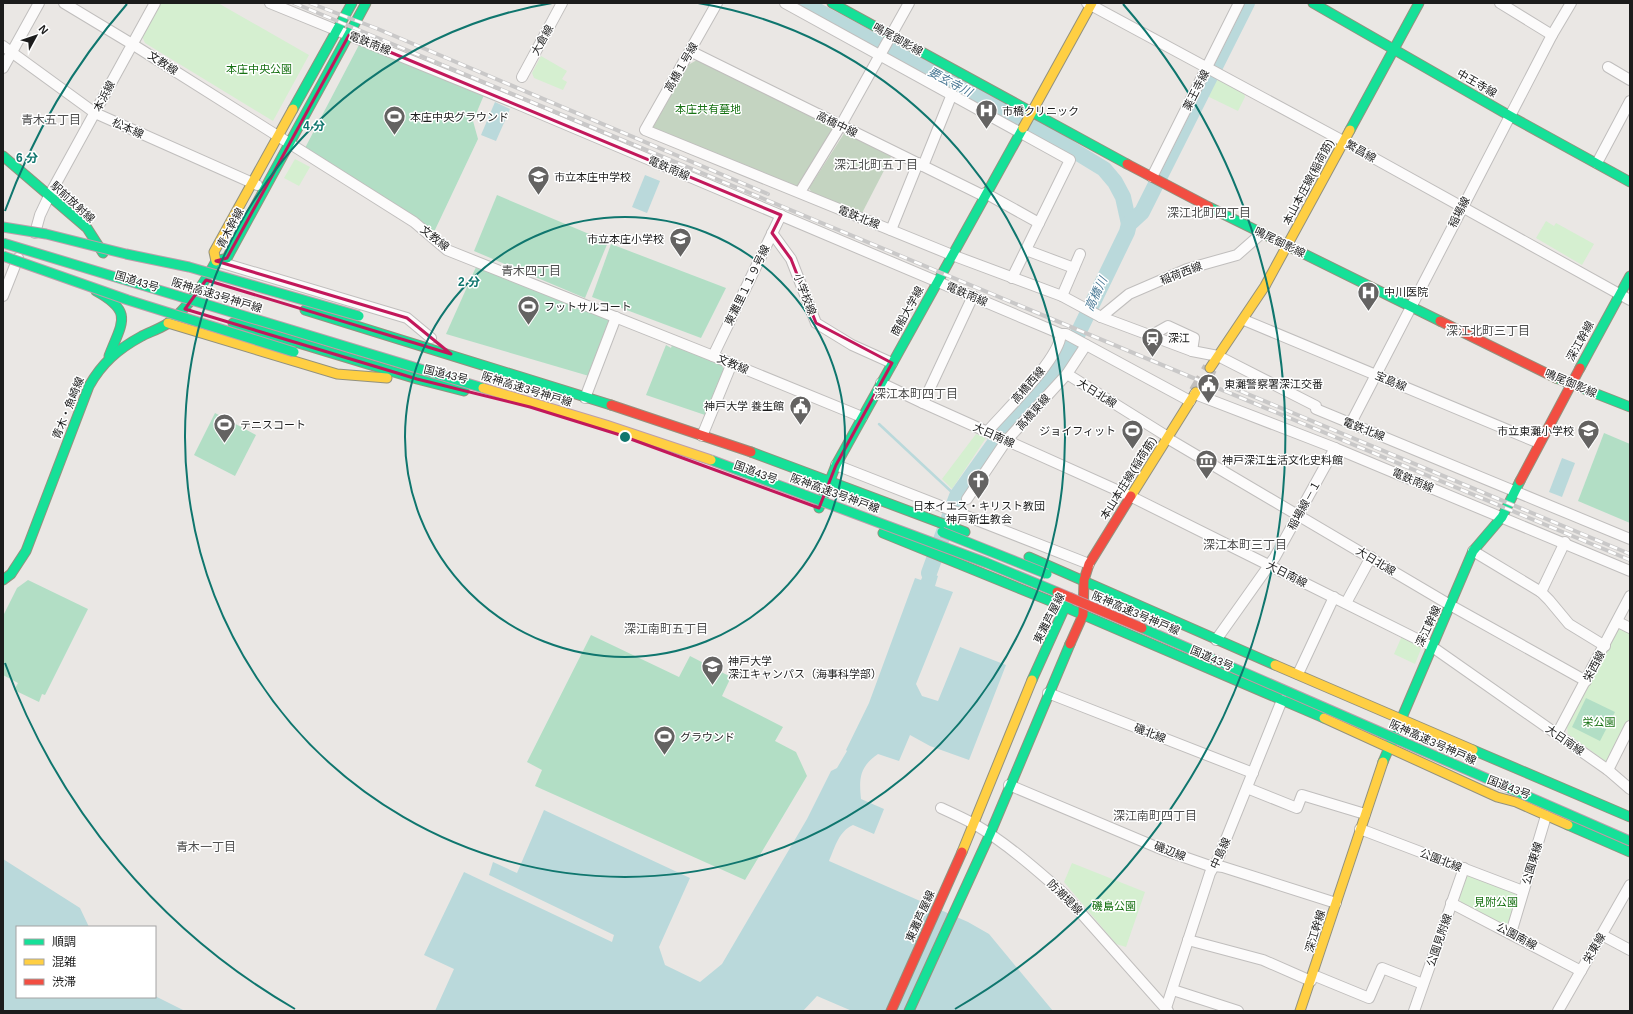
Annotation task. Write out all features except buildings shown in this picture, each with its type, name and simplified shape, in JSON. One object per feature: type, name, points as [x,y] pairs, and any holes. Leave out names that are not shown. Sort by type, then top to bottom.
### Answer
[{"type":"main road","name":"青木幹線","points":[[350,4],[214,252],[216,262],[227,258],[366,3]]},
{"type":"main road","name":"鳴尾御影線","points":[[832,3],[885,47],[1031,115],[1262,233],[1570,384],[1630,407]]},
{"type":"main road","name":"中王寺線","points":[[1313,3],[1510,116],[1630,182]]},
{"type":"main road","name":"本山本庄線(稲荷筋)","points":[[1210,368],[1244,320],[1265,286],[1419,3]]},
{"type":"main road","points":[[1031,115],[1090,4]]},
{"type":"main road","name":"商船大学線","points":[[819,508],[831,481],[836,464],[985,194],[1031,115]]},
{"type":"main road","name":"駅前放射線","points":[[3,156],[87,228],[99,256]]},
{"type":"main road","name":"国道43号","points":[[3,223],[99,256],[206,280],[456,356],[702,436],[831,481],[955,528],[1084,580],[1216,640],[1630,817]]},
{"type":"main road","points":[[3,229],[64,248]]},
{"type":"main road","points":[[3,229],[46,234],[126,254],[189,267],[363,317]]},
{"type":"main road","name":"阪神高速3号神戸線","points":[[3,243],[606,425],[710,460],[868,518],[987,563],[1129,622],[1630,841]]},
{"type":"main road","name":"国道43号","points":[[3,251],[417,379],[530,407],[617,434],[819,508],[1065,607],[1348,728],[1387,748],[1497,797],[1516,802],[1630,852]]},
{"type":"main road","points":[[3,256],[128,300],[294,352],[417,379]]},
{"type":"main road","points":[[99,256],[110,262]]},
{"type":"main road","name":"青木・魚崎線","points":[[3,580],[15,569],[26,551],[89,386],[98,369],[109,356],[134,340],[168,323],[185,308],[206,280],[216,262]]},
{"type":"main road","points":[[51,267],[105,296],[121,311],[123,320],[109,356]]},
{"type":"main road","name":"深江幹線","points":[[1300,1011],[1387,748],[1473,551],[1502,517],[1514,490],[1570,384],[1630,276]]},
{"type":"main road","name":"阪神高速3号神戸線","points":[[187,285],[210,292]]},
{"type":"main road","points":[[168,323],[337,374],[417,379]]},
{"type":"main road","name":"阪神高速3号神戸線","points":[[338,330],[610,414],[729,455]]},
{"type":"main road","points":[[409,331],[431,338],[456,356]]},
{"type":"main road","name":"本山本庄線(稲荷筋)","points":[[1084,580],[1089,564],[1130,496],[1194,396]]},
{"type":"main road","name":"阪神高速3号神戸線","points":[[767,468],[1000,554],[1134,610],[1616,822]]},
{"type":"main road","name":"東灘芦屋線","points":[[891,1011],[974,824],[1030,684],[1065,607],[1084,580]]},
{"type":"main road","name":"東灘芦屋線","points":[[909,1011],[990,834],[1048,693],[1083,615],[1084,580]]},
{"type":"street","points":[[3,68],[40,3]]},
{"type":"street","name":"文教線","points":[[64,3],[132,44],[414,222],[447,250],[732,363],[862,417]]},
{"type":"street","name":"本浜線","points":[[35,233],[40,215],[49,196],[155,3]]},
{"type":"street","name":"電鉄南線","points":[[270,3],[349,34],[1064,334],[1194,396],[1335,448],[1565,542],[1630,571]]},
{"type":"street","name":"大倉線","points":[[522,77],[562,3]]},
{"type":"street","name":"高橋１号線","points":[[645,130],[718,3]]},
{"type":"street","name":"鳴尾御影線","points":[[785,3],[885,47],[952,94],[1023,130],[1070,160],[1039,223]]},
{"type":"street","points":[[800,192],[841,126],[909,3]]},
{"type":"street","name":"薬王寺線","points":[[1153,177],[1239,3]]},
{"type":"street","points":[[1500,3],[1552,35]]},
{"type":"street","name":"稲場線","points":[[1351,424],[1375,374],[1552,35],[1571,3]]},
{"type":"street","name":"繁昌線","points":[[1090,4],[1344,141],[1462,208],[1630,300]]},
{"type":"street","name":"松本線","points":[[3,46],[95,113],[264,188]]},
{"type":"street","name":"高橋中線","points":[[690,51],[841,126],[985,194],[1039,223]]},
{"type":"street","points":[[1608,68],[1630,80]]},
{"type":"street","points":[[891,230],[952,94]]},
{"type":"street","points":[[1597,163],[1630,101]]},
{"type":"street","name":"電鉄北線","points":[[645,130],[952,255],[1073,300],[1101,317],[1192,351],[1218,356],[1316,406],[1316,409],[1630,539]]},
{"type":"street","name":"東灘里１１９号線","points":[[713,356],[781,215]]},
{"type":"street","points":[[1012,278],[1039,223]]},
{"type":"street","name":"小学校線","points":[[772,233],[791,260],[816,323],[852,345],[892,363]]},
{"type":"street","name":"稲荷西線","points":[[1101,317],[1129,294],[1187,269],[1237,255],[1262,233]]},
{"type":"street","points":[[1026,250],[1074,268]]},
{"type":"street","points":[[1062,296],[1080,254]]},
{"type":"street","points":[[3,296],[19,256]]},
{"type":"street","points":[[216,262],[407,318],[431,338]]},
{"type":"street","points":[[923,403],[973,296]]},
{"type":"street","points":[[585,398],[616,317]]},
{"type":"street","name":"宝島線","points":[[1244,320],[1539,443]]},
{"type":"street","name":"高橋西線","points":[[988,432],[1048,362],[1061,342],[1064,334]]},
{"type":"street","name":"高橋東線","points":[[967,499],[1005,440],[1067,374],[1083,343]]},
{"type":"street","points":[[702,436],[732,363]]},
{"type":"street","name":"大日北線","points":[[1067,374],[1297,516],[1371,557],[1450,605],[1586,681]]},
{"type":"street","name":"大日南線","points":[[881,383],[1130,496],[1270,564],[1431,646],[1608,770],[1630,789]]},
{"type":"street","name":"稲場線－１","points":[[1216,640],[1270,564],[1335,448]]},
{"type":"street","points":[[836,464],[1089,564]]},
{"type":"street","points":[[955,528],[962,513]]},
{"type":"street","points":[[1541,592],[1565,542]]},
{"type":"street","points":[[1473,551],[1541,592],[1550,600],[1569,624],[1605,646]]},
{"type":"street","points":[[1346,603],[1371,557]]},
{"type":"street","name":"栄西線","points":[[1557,734],[1618,622],[1630,596]]},
{"type":"street","points":[[1298,674],[1334,597]]},
{"type":"street","points":[[1618,622],[1630,628]]},
{"type":"street","name":"磯北線","points":[[1048,693],[1253,773]]},
{"type":"street","name":"中島線","points":[[1167,1010],[1210,872],[1214,866],[1247,788],[1282,700]]},
{"type":"street","points":[[1608,770],[1630,726]]},
{"type":"street","name":"磯辺線","points":[[1009,785],[1161,849],[1336,903]]},
{"type":"street","points":[[1247,788],[1296,808],[1302,795],[1365,814]]},
{"type":"street","name":"防潮堤線","points":[[941,808],[974,824],[990,834],[1064,894],[1167,1010]]},
{"type":"street","name":"公園東線","points":[[1511,933],[1546,816]]},
{"type":"street","name":"公園北線","points":[[1360,829],[1523,891]]},
{"type":"street","name":"公園見附線","points":[[1414,1011],[1464,868]]},
{"type":"street","name":"栄東線","points":[[1558,1011],[1630,885]]},
{"type":"street","name":"公園南線","points":[[1451,903],[1511,933],[1581,971]]},
{"type":"street","points":[[1602,935],[1630,950]]},
{"type":"street","points":[[1188,940],[1263,960],[1369,998],[1382,968],[1423,984]]},
{"type":"street","points":[[1173,990],[1238,1011]]},
{"type":"highlighted area","points":[[349,35],[781,215],[772,233],[791,259],[816,323],[892,363],[836,465],[819,508],[617,434],[530,407],[417,379],[185,309],[206,280],[451,354],[407,318],[216,261],[227,258]]},
{"type":"green space","name":"本庄中央公園","points":[[160,3],[218,3],[309,55],[273,121],[145,43],[142,36]]},
{"type":"green space","name":"本庄中央グラウンド","points":[[360,43],[484,95],[473,121],[478,139],[434,232],[416,217],[305,148]]},
{"type":"green space","points":[[541,56],[567,71],[562,79],[567,82],[563,90],[534,78],[532,73]]},
{"type":"green space","name":"本庄共有墓地","points":[[697,60],[830,124],[834,129],[800,185],[796,189],[652,129],[688,65]]},
{"type":"green space","points":[[1216,78],[1244,93],[1245,97],[1238,111],[1205,95],[1213,79]]},
{"type":"green space","points":[[845,132],[892,155],[861,215],[813,195],[809,188]]},
{"type":"green space","points":[[295,159],[310,167],[299,186],[284,178]]},
{"type":"green space","points":[[497,195],[608,242],[585,298],[474,251]]},
{"type":"green space","points":[[1546,221],[1554,226],[1556,223],[1594,244],[1582,265],[1536,238]]},
{"type":"green space","points":[[611,244],[726,288],[701,338],[592,297]]},
{"type":"green space","name":"フットサルコート","points":[[476,267],[611,321],[589,376],[446,334]]},
{"type":"green space","points":[[666,345],[671,348],[672,345],[720,364],[725,370],[705,415],[646,395]]},
{"type":"green space","name":"テニスコート","points":[[215,413],[256,435],[235,476],[194,455]]},
{"type":"green space","points":[[1604,433],[1630,444],[1630,523],[1578,501]]},
{"type":"green space","points":[[976,434],[986,438],[952,489],[942,479]]},
{"type":"green space","points":[[28,580],[88,609],[45,695],[42,694],[39,702],[14,690],[18,683],[3,675],[3,616],[17,588]]},
{"type":"green space","name":"栄公園","points":[[1623,628],[1630,631],[1630,719],[1608,763],[1568,734],[1567,727],[1618,630]]},
{"type":"green space","name":"グラウンド","points":[[591,635],[679,677],[690,656],[731,677],[722,696],[783,727],[775,741],[796,752],[807,776],[745,880],[535,786],[542,770],[527,762]]},
{"type":"green space","points":[[1402,636],[1418,644],[1421,649],[1415,664],[1394,654]]},
{"type":"green space","points":[[1586,698],[1615,712],[1600,741],[1572,727]]},
{"type":"green space","name":"磯島公園","points":[[1072,863],[1145,892],[1126,947],[1116,944],[1064,882]]},
{"type":"green space","name":"見附公園","points":[[1470,874],[1514,892],[1517,896],[1508,924],[1504,925],[1462,904],[1458,896],[1465,877]]},
{"type":"water","points":[[495,102],[510,109],[496,141],[481,135]]},
{"type":"water","points":[[645,175],[660,181],[647,213],[632,207]]},
{"type":"water","points":[[1562,458],[1575,463],[1562,497],[1549,492]]},
{"type":"water","points":[[925,571],[938,576],[935,586],[953,592],[916,684],[922,696],[938,701],[960,647],[1006,665],[969,760],[930,746],[910,735],[899,761],[878,754],[867,764],[860,779],[861,799],[884,809],[874,834],[853,825],[844,831],[838,840],[829,861],[968,922],[989,934],[1053,1011],[852,1011],[817,996],[803,1011],[435,1011],[454,969],[424,955],[464,872],[612,942],[614,935],[489,875],[493,862],[517,873],[544,810],[690,878],[659,947],[665,965],[700,982],[722,964],[807,819],[831,771],[837,768],[847,751],[846,750],[869,703],[915,578],[921,580]]},
{"type":"water","points":[[3,859],[80,908],[89,926],[16,926],[16,998],[156,998],[156,996],[185,1011],[3,1011]]},
{"type":"waterway","name":"要玄寺川","points":[[803,3],[1045,133],[1104,169],[1115,182],[1123,197],[1129,224]]},
{"type":"waterway","name":"高橋川","points":[[929,573],[957,496],[1014,416],[1066,358],[1127,232],[1129,224],[1142,212],[1247,3]]},
{"type":"waterway","points":[[879,424],[956,496]]},
{"type":"tunnel","points":[[1196,392],[1210,368]]},
{"type":"railway","points":[[294,3],[1630,560]]},
{"type":"railway","points":[[310,3],[378,29],[768,194]]},
{"type":"railway","points":[[1226,385],[1630,554]]},
{"type":"traffic: fast","points":[[293,109],[352,3]]},
{"type":"traffic: fast","points":[[216,261],[227,258],[366,3]]},
{"type":"traffic: fast","points":[[832,3],[1127,164]]},
{"type":"traffic: fast","points":[[1313,3],[1510,116],[1630,182]]},
{"type":"traffic: fast","points":[[1350,130],[1419,3]]},
{"type":"traffic: fast","points":[[819,508],[836,465],[1023,128]]},
{"type":"traffic: fast","points":[[3,156],[87,228],[103,253]]},
{"type":"traffic: fast","points":[[1209,207],[1440,321]]},
{"type":"traffic: fast","points":[[3,227],[46,234],[126,254],[189,267],[359,316]]},
{"type":"traffic: fast","points":[[3,243],[483,388]]},
{"type":"traffic: fast","points":[[3,256],[128,300],[294,352]]},
{"type":"traffic: fast","points":[[3,580],[11,574],[26,551],[89,386],[99,370],[111,357],[125,346],[167,324],[175,317],[195,295],[216,261]]},
{"type":"traffic: fast","points":[[1580,368],[1630,276]]},
{"type":"traffic: fast","points":[[96,291],[116,305],[122,319],[121,326],[109,356]]},
{"type":"traffic: fast","points":[[305,310],[611,405]]},
{"type":"traffic: fast","points":[[233,323],[417,379],[464,391]]},
{"type":"traffic: fast","points":[[1556,378],[1630,407]]},
{"type":"traffic: fast","points":[[751,452],[965,532]]},
{"type":"traffic: fast","points":[[711,460],[987,563],[1057,592]]},
{"type":"traffic: fast","points":[[1383,762],[1473,551],[1502,517],[1520,481]]},
{"type":"traffic: fast","points":[[942,532],[1047,574]]},
{"type":"traffic: fast","points":[[883,533],[1065,607],[1324,718]]},
{"type":"traffic: fast","points":[[1029,557],[1275,665]]},
{"type":"traffic: fast","points":[[1032,680],[1065,607],[1071,598]]},
{"type":"traffic: fast","points":[[1142,628],[1630,841]]},
{"type":"traffic: fast","points":[[909,1011],[990,834],[1070,644]]},
{"type":"traffic: fast","points":[[1473,750],[1630,817]]},
{"type":"traffic: fast","points":[[1568,825],[1630,852]]},
{"type":"traffic: slow","points":[[1023,128],[1092,3]]},
{"type":"traffic: slow","points":[[216,261],[214,252],[293,109]]},
{"type":"traffic: slow","points":[[1210,368],[1265,286],[1350,130]]},
{"type":"traffic: slow","points":[[168,323],[337,374],[387,378]]},
{"type":"traffic: slow","points":[[483,388],[606,425],[711,460]]},
{"type":"traffic: slow","points":[[1131,496],[1196,392]]},
{"type":"traffic: slow","points":[[1275,665],[1473,750]]},
{"type":"traffic: slow","points":[[962,852],[1032,680]]},
{"type":"traffic: slow","points":[[1324,718],[1497,797],[1516,802],[1568,825]]},
{"type":"traffic: slow","points":[[1300,1011],[1383,762]]},
{"type":"traffic: jam","points":[[1127,164],[1209,207]]},
{"type":"traffic: jam","points":[[1440,321],[1556,378]]},
{"type":"traffic: jam","points":[[1520,481],[1580,368]]},
{"type":"traffic: jam","points":[[611,405],[751,452]]},
{"type":"traffic: jam","points":[[1070,644],[1083,615],[1084,580],[1089,564],[1131,496]]},
{"type":"traffic: jam","points":[[1057,592],[1142,628]]},
{"type":"traffic: jam","points":[[891,1011],[962,852]]},
{"type":"place","name":"市橋クリニック","points":[[987,130]]},
{"type":"place","name":"本庄中央グラウンド","points":[[394,136]]},
{"type":"place","name":"市立本庄中学校","points":[[539,196]]},
{"type":"place","name":"市立本庄小学校","points":[[680,258]]},
{"type":"place","name":"中川医院","points":[[1368,312]]},
{"type":"place","name":"フットサルコート","points":[[529,326]]},
{"type":"place","name":"深江","points":[[1152,358]]},
{"type":"place","name":"東灘警察署深江交番","points":[[1209,404]]},
{"type":"place","name":"神戸大学 養生館","points":[[800,426]]},
{"type":"place","name":"テニスコート","points":[[225,444]]},
{"type":"place","name":"ジョイフィット","points":[[1132,450]]},
{"type":"place","name":"市立東灘小学校","points":[[1589,450]]},
{"type":"place","name":"神戸深江生活文化史料館","points":[[1206,480]]},
{"type":"place","name":"日本イエス・キリスト教団 神戸新生教会","points":[[979,500]]},
{"type":"place","name":"神戸大学 深江キャンパス（海事科学部）","points":[[712,686]]},
{"type":"place","name":"グラウンド","points":[[664,756]]},
{"type":"district","name":"青木五丁目","points":[[51,120]]},
{"type":"district","name":"深江北町五丁目","points":[[876,165]]},
{"type":"district","name":"深江北町四丁目","points":[[1209,213]]},
{"type":"district","name":"青木四丁目","points":[[531,271]]},
{"type":"district","name":"深江北町三丁目","points":[[1488,331]]},
{"type":"district","name":"深江本町四丁目","points":[[916,394]]},
{"type":"district","name":"深江本町三丁目","points":[[1245,545]]},
{"type":"district","name":"深江南町五丁目","points":[[666,629]]},
{"type":"district","name":"深江南町四丁目","points":[[1155,816]]},
{"type":"district","name":"青木一丁目","points":[[206,847]]}]
